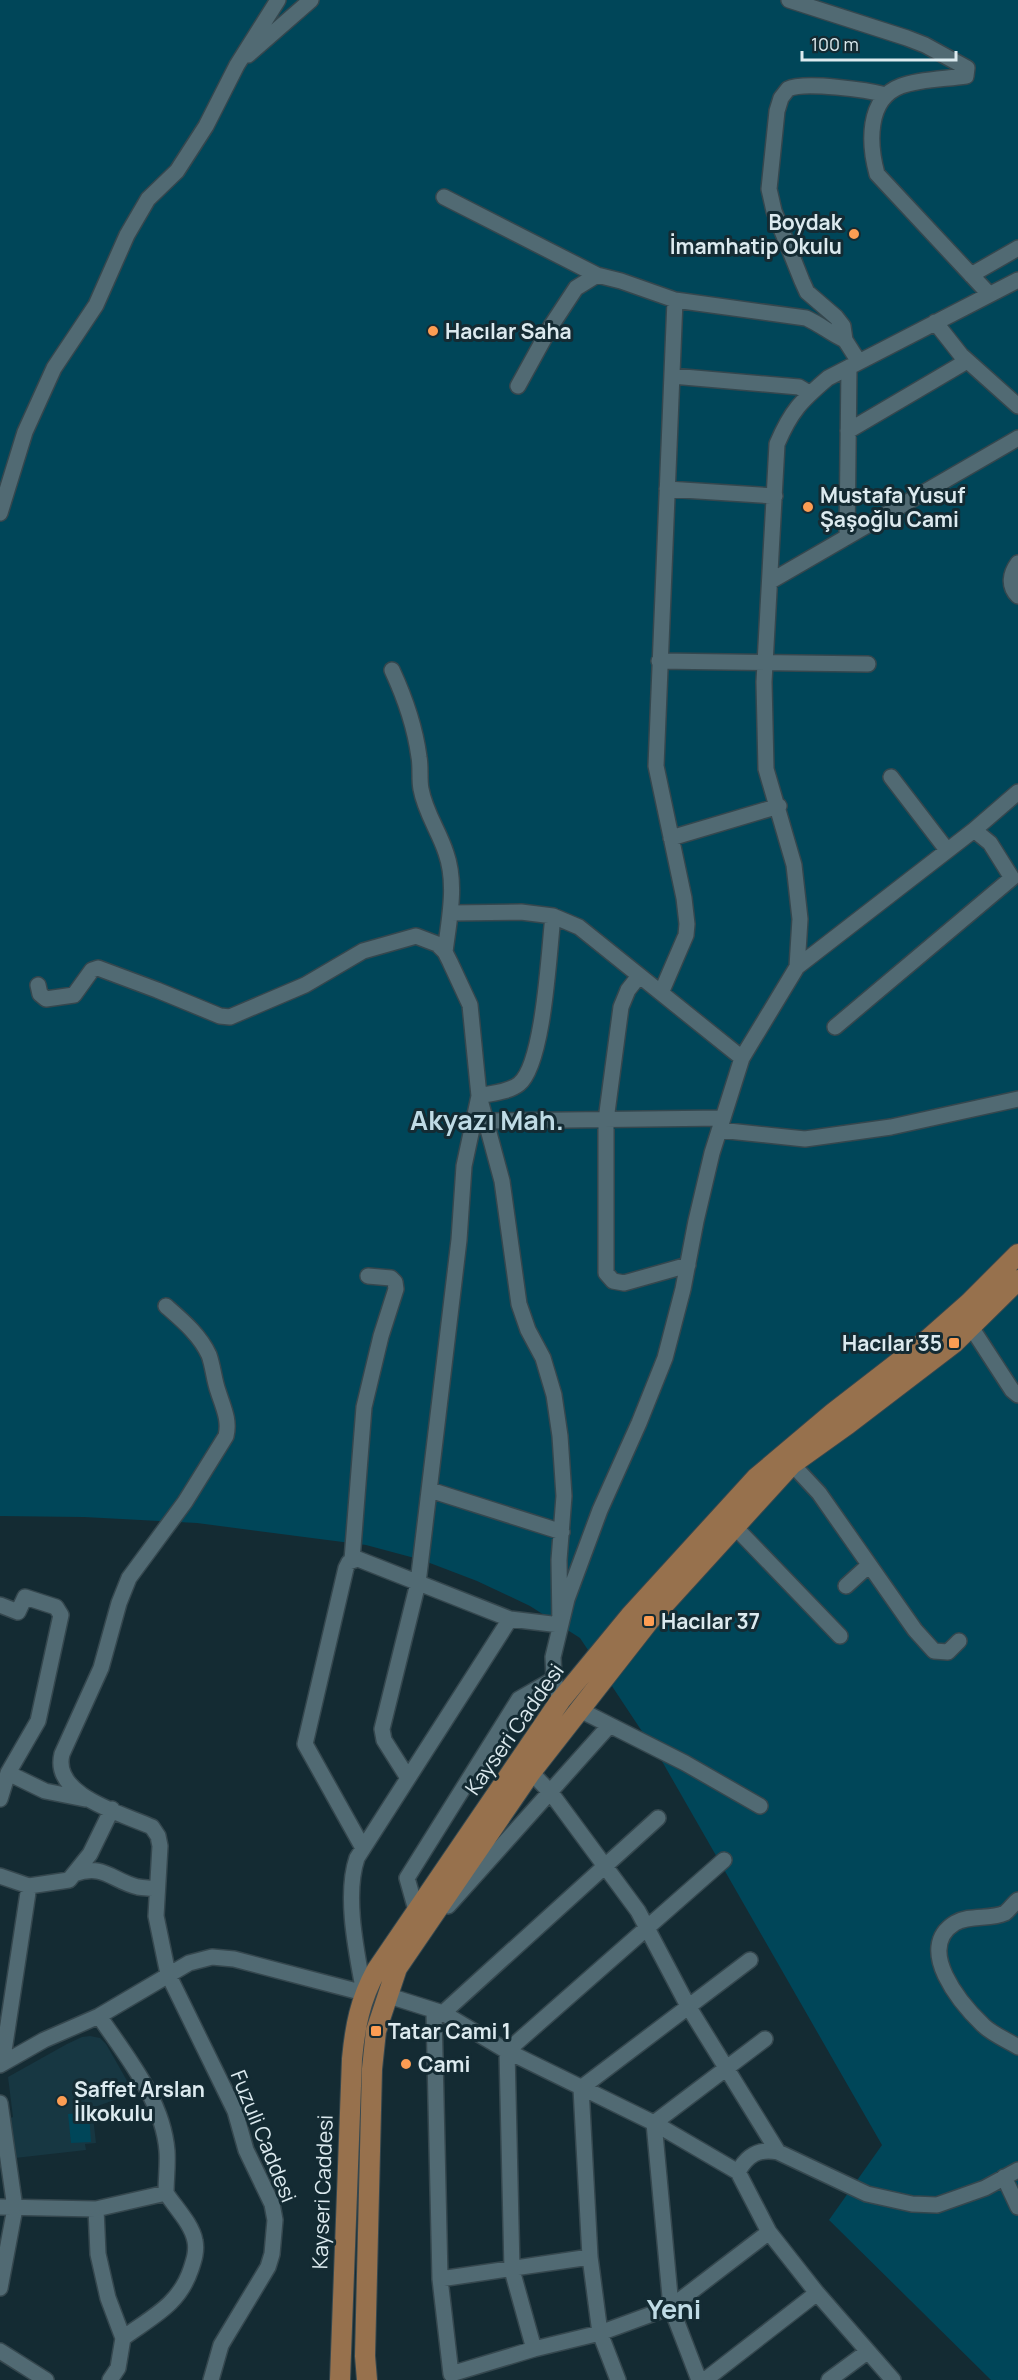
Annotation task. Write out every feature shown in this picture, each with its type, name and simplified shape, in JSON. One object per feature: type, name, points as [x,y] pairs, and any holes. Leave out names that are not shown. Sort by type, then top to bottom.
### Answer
[{"type":"main road","name":"Kayseri Caddesi","points":[[340,2380],[352,2059],[355,2029],[364,1993],[376,1971],[560,1701],[630,1616],[756,1478],[833,1413],[926,1341],[969,1303],[1018,1254]]},
{"type":"main road","name":"Kayseri Caddesi","points":[[367,2380],[370,2098],[376,2031],[386,1995],[397,1968],[531,1772],[649,1621],[792,1464],[857,1418],[971,1327],[1018,1280]]},
{"type":"street","points":[[0,513],[25,432],[54,368],[96,305],[128,235],[148,199],[177,171],[207,126],[237,65],[278,0]]},
{"type":"street","points":[[237,65],[311,0]]},
{"type":"street","points":[[789,0],[908,38],[967,68],[966,76],[904,85],[886,95],[874,117],[872,154],[877,174],[989,294]]},
{"type":"street","points":[[847,537],[848,431],[854,365],[845,340],[843,326],[807,292],[774,211],[769,189],[773,134],[781,98],[784,92],[792,87],[842,88],[886,95]]},
{"type":"street","points":[[444,197],[597,275],[675,300],[806,318],[845,340]]},
{"type":"street","points":[[971,275],[1018,248]]},
{"type":"street","points":[[518,386],[551,326],[576,288],[597,275]]},
{"type":"street","points":[[797,967],[800,919],[794,865],[766,769],[764,682],[777,444],[787,421],[801,400],[828,378],[1018,280]]},
{"type":"street","points":[[661,993],[686,935],[687,924],[684,898],[656,766],[675,300]]},
{"type":"street","points":[[935,322],[968,361],[1018,406]]},
{"type":"street","points":[[848,431],[968,361]]},
{"type":"street","points":[[672,376],[799,387],[809,393]]},
{"type":"street","points":[[771,581],[1018,438]]},
{"type":"street","points":[[666,489],[775,496]]},
{"type":"street","points":[[1018,563],[1011,575],[1014,592],[1018,596]]},
{"type":"street","points":[[659,661],[868,664]]},
{"type":"street","points":[[392,670],[405,699],[413,728],[420,758],[421,788],[426,809],[447,855],[452,884],[445,952]]},
{"type":"street","points":[[891,777],[947,850]]},
{"type":"street","points":[[560,1701],[554,1680],[553,1657],[567,1599],[600,1510],[665,1358],[688,1265],[696,1221],[721,1124],[742,1058],[797,967],[974,830],[1018,792]]},
{"type":"street","points":[[671,838],[778,806]]},
{"type":"street","points":[[835,1027],[1012,878],[990,843],[974,830]]},
{"type":"street","points":[[450,913],[521,912],[553,916],[579,927],[742,1058]]},
{"type":"street","points":[[479,1096],[510,1089],[526,1077],[530,1068],[539,1037],[553,916]]},
{"type":"street","points":[[38,985],[40,994],[46,999],[74,995],[92,970],[98,968],[225,1017],[305,985],[363,951],[416,936],[437,944],[445,952],[470,1005],[479,1096],[502,1181],[519,1304],[528,1330],[543,1358],[554,1395],[560,1436],[564,1496],[561,1532],[560,1625]]},
{"type":"street","points":[[639,976],[628,990],[621,1007],[606,1120],[606,1273],[613,1281],[624,1283],[688,1265]]},
{"type":"street","points":[[408,1778],[384,1740],[382,1729],[418,1583],[459,1240],[464,1166],[479,1096]]},
{"type":"street","points":[[486,1121],[606,1120],[721,1124],[805,1139],[891,1127],[1018,1099]]},
{"type":"street","points":[[363,1848],[305,1744],[346,1568],[352,1560],[364,1407],[381,1336],[396,1289],[395,1282],[391,1278],[368,1276]]},
{"type":"street","points":[[86,1799],[63,1774],[60,1761],[101,1668],[119,1603],[129,1578],[185,1502],[226,1436],[228,1427],[209,1355],[192,1329],[166,1306]]},
{"type":"street","points":[[971,1327],[1006,1383],[1018,1395]]},
{"type":"street","points":[[792,1464],[819,1492],[915,1630],[934,1651],[948,1652],[959,1641]]},
{"type":"street","points":[[430,1490],[561,1532]]},
{"type":"street","points":[[735,1527],[840,1636]]},
{"type":"street","points":[[352,1560],[358,1559],[510,1619],[560,1625]]},
{"type":"street","points":[[846,1586],[869,1565]]},
{"type":"street","points":[[0,1605],[18,1612],[25,1597],[56,1607],[61,1615],[38,1721],[8,1773],[0,1799]]},
{"type":"street","points":[[1,2065],[44,2040],[99,2016],[189,1963],[212,1957],[234,1959],[364,1993],[352,1932],[353,1869],[363,1848],[510,1619]]},
{"type":"street","points":[[416,1911],[407,1878],[519,1699],[554,1680]]},
{"type":"street","points":[[578,1709],[685,1763],[760,1806]]},
{"type":"street","points":[[413,1943],[551,1793],[609,1726]]},
{"type":"street","points":[[531,1772],[551,1793],[638,1911],[688,2006],[778,2152]]},
{"type":"street","name":"Fuzuli Caddesi","points":[[8,1773],[45,1791],[86,1799],[112,1809],[152,1827],[158,1836],[160,1846],[156,1916],[168,1974],[235,2111],[246,2150],[272,2204],[275,2220],[272,2254],[268,2267],[221,2344],[211,2380]]},
{"type":"street","points":[[0,1876],[29,1886],[69,1880],[90,1854],[112,1809]]},
{"type":"street","points":[[658,1818],[439,2012],[440,2279],[451,2378],[534,2349],[600,2333],[671,2307],[769,2232]]},
{"type":"street","points":[[507,2051],[724,1860]]},
{"type":"street","points":[[74,1874],[94,1869],[104,1871],[137,1887],[157,1889]]},
{"type":"street","points":[[1,2065],[29,1886]]},
{"type":"street","points":[[1018,1900],[1004,1913],[956,1923],[943,1935],[939,1955],[941,1969],[947,1981],[983,2025],[1018,2047]]},
{"type":"street","points":[[581,2088],[750,1960]]},
{"type":"street","points":[[386,1995],[439,2012],[507,2051],[654,2123],[738,2172],[769,2232],[817,2293],[894,2380]]},
{"type":"street","points":[[99,2016],[130,2060],[156,2108],[166,2150],[166,2193],[192,2232],[195,2241],[194,2261],[186,2282],[174,2301],[123,2337]]},
{"type":"street","points":[[654,2123],[765,2039]]},
{"type":"street","points":[[507,2051],[512,2270],[534,2349]]},
{"type":"street","points":[[581,2088],[590,2257],[600,2333],[618,2380]]},
{"type":"street","points":[[0,2103],[8,2207],[0,2288]]},
{"type":"street","points":[[654,2123],[671,2307],[699,2380]]},
{"type":"street","points":[[738,2172],[743,2163],[758,2151],[768,2150],[778,2152],[867,2194],[912,2204],[937,2205],[985,2188],[1018,2170]]},
{"type":"street","points":[[1004,2177],[1018,2207]]},
{"type":"street","points":[[8,2207],[96,2209],[166,2193]]},
{"type":"street","points":[[96,2209],[98,2254],[108,2298],[123,2337],[118,2368],[110,2380]]},
{"type":"street","points":[[440,2279],[590,2257]]},
{"type":"street","points":[[705,2380],[817,2293]]},
{"type":"street","points":[[0,2351],[46,2380]]},
{"type":"street","points":[[829,2380],[867,2352]]},
{"type":"shaded area","points":[[0,0],[1018,0],[1018,2380],[991,2380],[829,2220],[882,2145],[663,1763],[580,1638],[530,1606],[477,1581],[422,1560],[366,1545],[197,1523],[84,1517],[0,1516]]},
{"type":"shaded area","name":"Saffet Arslan İlkokulu","points":[[90,2036],[100,2038],[106,2044],[134,2093],[92,2108],[96,2143],[85,2144],[86,2150],[15,2158],[8,2119],[13,2117],[8,2077],[67,2044]]},
{"type":"shaded area","points":[[89,2112],[91,2142],[71,2143],[68,2114]]},
{"type":"place","name":"Boydak İmamhatip Okulu","points":[[854,234]]},
{"type":"place","name":"Hacılar Saha","points":[[433,331]]},
{"type":"place","name":"Mustafa Yusuf Şaşoğlu Cami","points":[[808,507]]},
{"type":"place","name":"Hacılar 35","points":[[954,1343]]},
{"type":"place","name":"Hacılar 37","points":[[649,1621]]},
{"type":"place","name":"Tatar Cami 1","points":[[376,2031]]},
{"type":"place","name":"Cami","points":[[406,2064]]},
{"type":"place","name":"Saffet Arslan İlkokulu","points":[[62,2101]]},
{"type":"district","name":"Akyazı Mah.","points":[[487,1119]]},
{"type":"district","name":"Yeni","points":[[674,2308]]}]
